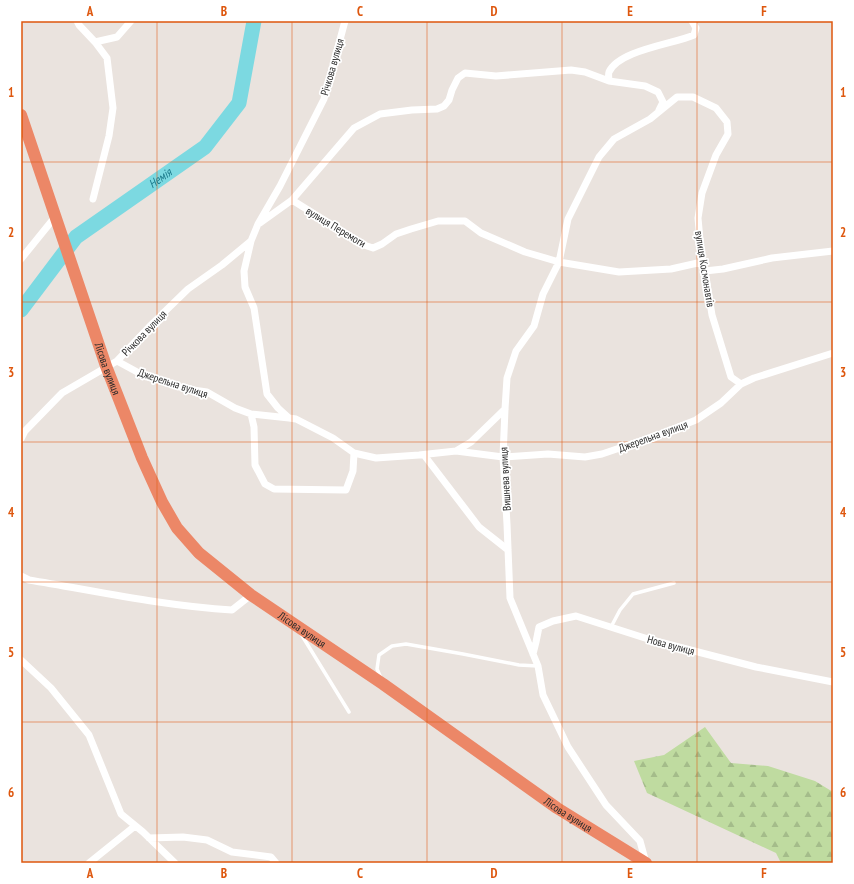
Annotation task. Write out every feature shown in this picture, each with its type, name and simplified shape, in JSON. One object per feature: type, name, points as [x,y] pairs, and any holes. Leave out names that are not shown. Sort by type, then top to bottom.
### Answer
[{"type":"highway","name":"Лісова вулиця","points":[[21,115],[82,292],[112,364],[142,458],[162,502],[178,528],[199,554],[251,595],[383,684],[558,808],[646,863]]},
{"type":"street","points":[[76,21],[107,58],[113,108],[109,136],[93,199]]},
{"type":"street","points":[[95,42],[117,37],[131,21]]},
{"type":"street","name":"Річкова вулиця","points":[[261,351],[254,308],[245,287],[244,271],[251,241],[258,224],[280,186],[324,99],[345,21]]},
{"type":"street","points":[[659,110],[663,102],[658,92],[645,86],[609,81],[608,73],[622,60],[634,54],[694,35],[696,28],[692,21]]},
{"type":"street","name":"вулиця Перемоги","points":[[258,224],[292,200],[354,128],[380,114],[437,109],[444,106],[449,100],[458,78],[465,73],[496,76],[572,70],[585,72],[609,81]]},
{"type":"street","name":"Вишнева вулиця","points":[[646,863],[640,841],[606,805],[568,747],[543,695],[538,666],[510,598],[503,457],[504,409],[507,378],[516,351],[534,326],[543,294],[559,262],[568,218],[599,157],[614,139],[650,119],[659,110],[677,97],[693,97],[716,108]]},
{"type":"street","name":"вулиця Космонавтів","points":[[716,108],[727,122],[728,134],[716,155],[702,193],[698,218],[702,262],[705,271],[712,315],[729,372],[732,377],[741,384]]},
{"type":"street","name":"вулиця Перемоги","points":[[292,200],[364,245],[373,248],[382,244],[396,234],[410,229],[438,222],[465,221],[481,233],[526,252],[559,262]]},
{"type":"street","points":[[21,259],[55,217]]},
{"type":"street","name":"Річкова вулиця","points":[[21,439],[25,431],[62,393],[112,364],[188,289],[222,265],[251,241]]},
{"type":"street","points":[[705,271],[722,269],[772,258],[833,251]]},
{"type":"street","points":[[559,262],[619,272],[672,269],[702,262]]},
{"type":"street","name":"Джерельна вулиця","points":[[261,351],[267,394],[278,408],[289,418]]},
{"type":"street","name":"Джерельна вулиця","points":[[112,364],[179,387],[207,392],[234,408],[251,414],[296,419],[334,438],[354,453],[376,458],[456,451],[503,457],[548,454],[584,458],[602,454],[696,420],[721,402],[741,384],[754,378],[833,353]]},
{"type":"street","name":"Джерельна вулиця","points":[[456,451],[471,442],[504,409]]},
{"type":"street","points":[[251,414],[254,427],[255,465],[266,484],[274,490],[346,490],[353,470],[354,453]]},
{"type":"street","points":[[424,455],[479,527],[508,550]]},
{"type":"street","points":[[21,576],[29,580],[45,583],[208,609],[232,610],[251,595]]},
{"type":"street","name":"Нова вулиця","points":[[533,654],[539,627],[553,621],[576,616],[648,639],[748,665],[833,682]]},
{"type":"street","points":[[21,660],[51,688],[89,735],[121,814],[175,863]]},
{"type":"street","points":[[89,863],[135,826]]},
{"type":"street","points":[[149,838],[183,837],[207,840],[232,852],[271,857],[278,863]]},
{"type":"lane","points":[[611,627],[620,610],[633,594],[674,583]]},
{"type":"lane","points":[[296,625],[313,656],[349,712]]},
{"type":"lane","points":[[383,684],[377,669],[380,655],[392,646],[406,644],[519,665],[538,666]]},
{"type":"green space","points":[[705,727],[731,763],[768,766],[815,781],[833,792],[833,863],[781,863],[776,853],[647,793],[634,761],[664,755]]},
{"type":"waterway","name":"Немія","points":[[21,310],[76,237],[205,147],[239,103],[254,21]]}]
